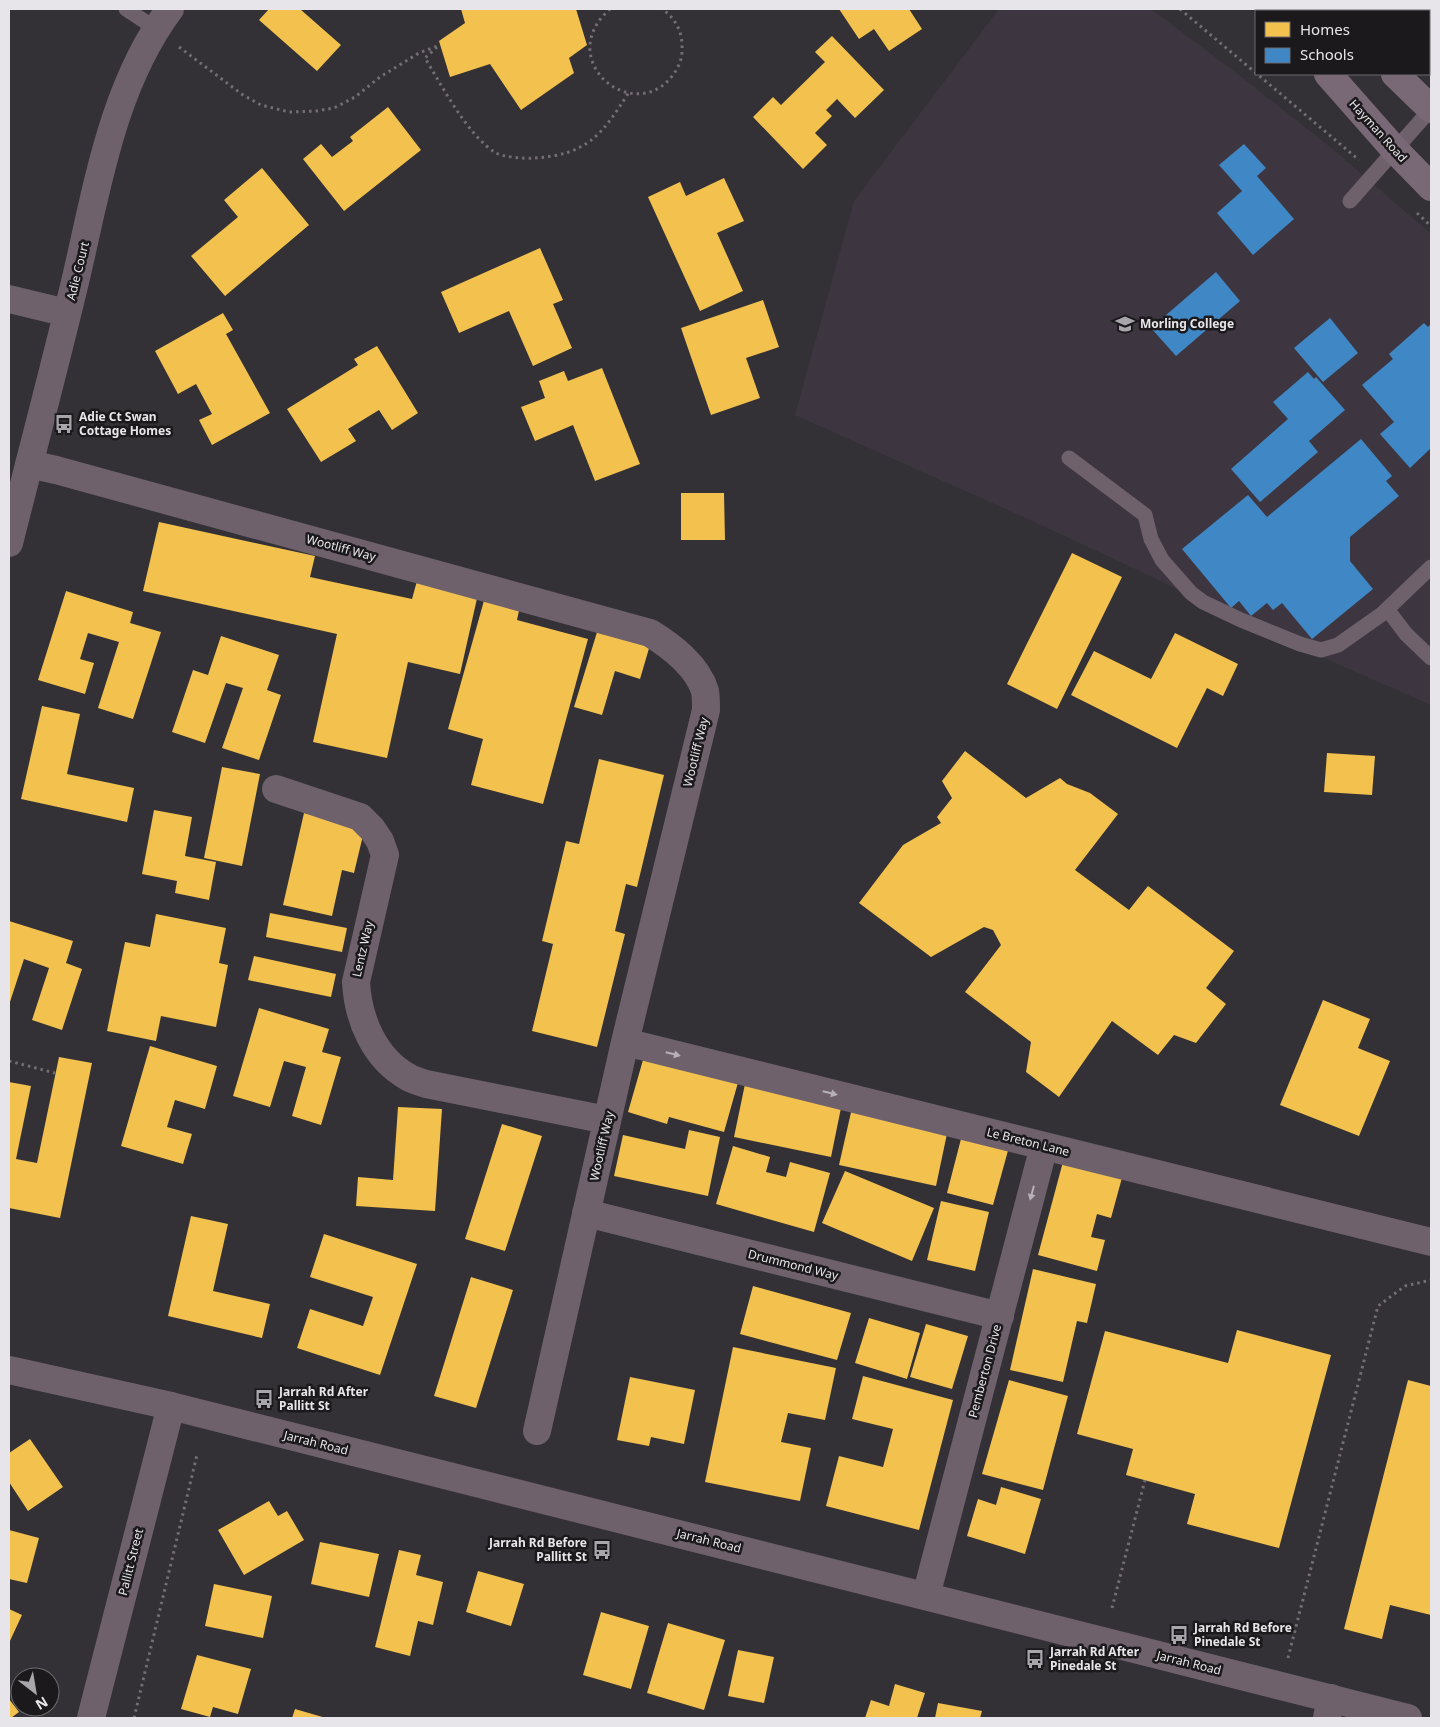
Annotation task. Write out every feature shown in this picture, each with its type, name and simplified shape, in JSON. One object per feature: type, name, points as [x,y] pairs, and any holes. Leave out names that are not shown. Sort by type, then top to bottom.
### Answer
[{"type":"main road","name":"Hayman Road","points":[[1329,75],[1395,150],[1431,187]]},
{"type":"main road","points":[[1396,75],[1431,109]]},
{"type":"street","name":"Adie Court","points":[[9,543],[68,313],[106,153],[133,72],[163,19]]},
{"type":"street","points":[[9,299],[68,313]]},
{"type":"street","name":"Wootliff Way","points":[[29,464],[650,633],[668,644],[697,674],[705,692],[706,710],[625,1042],[537,1431]]},
{"type":"street","name":"Lentz Way","points":[[276,789],[360,817],[372,829],[380,841],[385,855],[356,982],[357,1003],[365,1029],[377,1049],[392,1065],[408,1078],[426,1084],[607,1120]]},
{"type":"street","name":"Le Breton Lane","points":[[625,1042],[1431,1242]]},
{"type":"street","name":"Pemberton Drive","points":[[926,1596],[1044,1146]]},
{"type":"street","name":"Drummond Way","points":[[586,1213],[1000,1316]]},
{"type":"street","name":"Jarrah Road","points":[[9,1370],[171,1406],[926,1596],[1329,1708],[1408,1718]]},
{"type":"street","name":"Pallitt Street","points":[[92,1718],[171,1406]]},
{"type":"lane","points":[[126,9],[163,19]]},
{"type":"lane","points":[[1350,201],[1431,109]]},
{"type":"lane","points":[[1069,458],[1145,515],[1151,539],[1162,560],[1190,593],[1203,602],[1280,637],[1321,650],[1338,645],[1387,610],[1431,567]]},
{"type":"lane","points":[[1387,610],[1406,634],[1431,658]]},
{"type":"path","points":[[610,9],[600,17],[592,31],[590,46],[592,62],[599,76],[611,86],[629,92],[641,93],[656,89],[669,80],[678,68],[682,54],[682,39],[677,24],[662,9]]},
{"type":"path","points":[[1180,9],[1255,72]]},
{"type":"path","points":[[163,19],[243,95],[261,105],[289,112],[334,108],[355,97],[380,77],[419,53],[440,44],[425,58],[463,118],[480,140],[498,154],[527,159],[550,158],[571,153],[590,142],[612,119],[629,92]]},
{"type":"path","points":[[1258,75],[1374,173]]},
{"type":"path","points":[[1417,213],[1431,226]]},
{"type":"path","points":[[9,1061],[55,1073]]},
{"type":"path","points":[[1286,1662],[1378,1306],[1405,1286],[1431,1280]]},
{"type":"path","points":[[134,1718],[197,1455]]},
{"type":"path","points":[[1112,1608],[1145,1480]]},
{"type":"shaded area","name":"Morling College","points":[[999,9],[1151,9],[1334,150],[1431,234],[1431,705],[1210,608],[1163,582],[1028,519],[795,415],[854,201]]},
{"type":"shaded area","points":[[1372,9],[1431,9],[1431,64],[1430,10]]},
{"type":"building: Homes","points":[[269,9],[300,9],[341,45],[317,71],[259,20]]},
{"type":"building: Homes","points":[[461,9],[576,9],[587,45],[569,58],[574,73],[521,110],[490,64],[450,77],[439,41],[465,23]]},
{"type":"building: Homes","points":[[839,9],[909,9],[922,29],[889,51],[874,29],[859,39]]},
{"type":"building: Homes","points":[[832,36],[884,90],[855,118],[837,99],[826,110],[832,116],[815,133],[827,145],[803,169],[753,117],[773,97],[781,105],[825,62],[815,52]]},
{"type":"building: Homes","points":[[388,107],[421,150],[344,211],[303,159],[321,144],[332,157],[353,141],[350,137]]},
{"type":"building: Homes","points":[[262,168],[309,225],[225,296],[191,256],[238,217],[224,200]]},
{"type":"building: Homes","points":[[724,178],[744,221],[717,233],[743,291],[700,311],[648,197],[680,182],[686,196]]},
{"type":"building: Homes","points":[[540,248],[563,300],[553,304],[572,348],[533,366],[509,311],[459,333],[441,292]]},
{"type":"building: Homes","points":[[763,300],[779,347],[746,358],[760,398],[711,415],[681,328]]},
{"type":"building: Homes","points":[[223,313],[233,330],[226,334],[270,413],[212,445],[199,420],[212,414],[196,384],[178,394],[155,351]]},
{"type":"building: Homes","points":[[377,346],[418,413],[392,430],[379,410],[348,429],[356,441],[321,462],[287,409],[358,365],[354,359]]},
{"type":"building: Homes","points":[[602,368],[640,464],[595,481],[573,425],[535,441],[521,407],[545,398],[539,381],[564,371],[568,381]]},
{"type":"building: Homes","points":[[681,493],[724,493],[725,540],[681,540]]},
{"type":"building: Homes","points":[[159,522],[315,556],[310,577],[412,599],[417,581],[478,594],[460,674],[408,662],[387,758],[313,742],[337,634],[143,591]]},
{"type":"building: Homes","points":[[1072,553],[1122,577],[1057,709],[1007,684]]},
{"type":"building: Homes","points":[[66,591],[133,612],[130,623],[161,632],[133,719],[98,708],[119,642],[88,633],[80,659],[94,663],[85,694],[38,680]]},
{"type":"building: Homes","points":[[485,597],[520,606],[517,620],[588,639],[543,804],[471,785],[483,739],[448,729]]},
{"type":"building: Homes","points":[[598,629],[650,645],[640,679],[615,671],[602,715],[574,707]]},
{"type":"building: Homes","points":[[1175,633],[1238,664],[1223,696],[1207,688],[1177,748],[1071,695],[1094,651],[1151,679]]},
{"type":"building: Homes","points":[[221,636],[279,655],[267,690],[281,695],[259,760],[222,748],[243,688],[226,683],[205,743],[172,732],[193,670],[208,675]]},
{"type":"building: Homes","points":[[42,706],[80,714],[67,774],[134,788],[127,822],[21,799]]},
{"type":"building: Homes","points":[[965,751],[1026,798],[1060,778],[1067,784],[1090,793],[1118,814],[1075,870],[1129,910],[1148,886],[1234,951],[1206,988],[1226,1004],[1196,1043],[1174,1035],[1158,1055],[1112,1021],[1059,1097],[1026,1072],[1031,1042],[965,992],[1001,945],[993,930],[984,927],[931,957],[859,903],[903,845],[941,823],[937,817],[952,798],[942,781]]},
{"type":"building: Homes","points":[[1327,753],[1375,756],[1372,795],[1324,792]]},
{"type":"building: Homes","points":[[599,759],[664,775],[637,887],[626,884],[615,931],[625,934],[597,1047],[532,1031],[553,944],[542,941],[566,841],[579,844]]},
{"type":"building: Homes","points":[[222,767],[260,774],[242,866],[204,858]]},
{"type":"building: Homes","points":[[154,810],[192,817],[185,856],[216,862],[209,900],[175,893],[177,881],[142,874]]},
{"type":"building: Homes","points":[[304,813],[365,827],[354,873],[342,870],[332,916],[283,905]]},
{"type":"building: Homes","points":[[270,913],[347,928],[342,952],[266,937]]},
{"type":"building: Homes","points":[[156,914],[226,928],[219,963],[228,965],[216,1027],[161,1016],[156,1041],[107,1031],[125,942],[150,947]]},
{"type":"building: Homes","points":[[9,921],[73,941],[66,963],[82,969],[62,1030],[32,1020],[49,968],[24,959],[9,1005]]},
{"type":"building: Homes","points":[[254,956],[336,974],[331,997],[248,980]]},
{"type":"building: Homes","points":[[1323,1000],[1370,1019],[1358,1048],[1390,1061],[1359,1136],[1280,1105]]},
{"type":"building: Homes","points":[[259,1008],[329,1029],[322,1052],[341,1057],[321,1125],[292,1116],[306,1067],[284,1061],[270,1107],[233,1096]]},
{"type":"building: Homes","points":[[150,1046],[217,1066],[205,1109],[175,1100],[167,1127],[192,1134],[183,1164],[121,1146]]},
{"type":"building: Homes","points":[[645,1053],[739,1079],[724,1132],[669,1117],[667,1124],[628,1112]]},
{"type":"building: Homes","points":[[59,1057],[92,1063],[60,1218],[9,1208],[9,1082],[31,1086],[16,1159],[37,1163]]},
{"type":"building: Homes","points":[[745,1084],[842,1103],[831,1157],[734,1137]]},
{"type":"building: Homes","points":[[398,1107],[442,1109],[435,1211],[356,1206],[358,1177],[393,1180]]},
{"type":"building: Homes","points":[[852,1108],[948,1129],[936,1186],[839,1165]]},
{"type":"building: Homes","points":[[502,1124],[542,1136],[505,1251],[465,1239]]},
{"type":"building: Homes","points":[[689,1130],[720,1137],[708,1196],[614,1176],[623,1135],[685,1149]]},
{"type":"building: Homes","points":[[962,1135],[1009,1147],[993,1205],[947,1193]]},
{"type":"building: Homes","points":[[733,1146],[770,1157],[766,1172],[786,1177],[790,1162],[830,1173],[814,1232],[716,1204]]},
{"type":"building: Homes","points":[[1064,1158],[1123,1174],[1111,1218],[1097,1214],[1091,1237],[1105,1240],[1097,1271],[1038,1255]]},
{"type":"building: Homes","points":[[845,1171],[934,1208],[912,1261],[822,1223]]},
{"type":"building: Homes","points":[[941,1201],[989,1212],[975,1271],[927,1260]]},
{"type":"building: Homes","points":[[191,1216],[228,1224],[213,1291],[270,1304],[262,1338],[168,1316]]},
{"type":"building: Homes","points":[[324,1234],[417,1264],[380,1375],[297,1348],[310,1309],[363,1326],[373,1297],[310,1277]]},
{"type":"building: Homes","points":[[1033,1269],[1096,1284],[1087,1323],[1077,1321],[1063,1382],[1010,1370]]},
{"type":"building: Homes","points":[[471,1277],[513,1290],[476,1408],[434,1396]]},
{"type":"building: Homes","points":[[753,1286],[851,1313],[837,1360],[740,1334]]},
{"type":"building: Homes","points":[[869,1318],[920,1333],[907,1379],[855,1363]]},
{"type":"building: Homes","points":[[926,1324],[968,1336],[952,1389],[910,1377]]},
{"type":"building: Homes","points":[[1237,1330],[1331,1355],[1279,1548],[1187,1524],[1195,1494],[1126,1475],[1133,1449],[1077,1434],[1105,1331],[1228,1363]]},
{"type":"building: Homes","points":[[733,1347],[836,1368],[825,1420],[788,1413],[781,1442],[811,1448],[800,1501],[705,1482]]},
{"type":"building: Homes","points":[[863,1376],[953,1400],[919,1530],[826,1506],[839,1456],[883,1467],[893,1429],[852,1419]]},
{"type":"building: Homes","points":[[630,1377],[695,1390],[684,1444],[651,1437],[649,1446],[617,1440]]},
{"type":"building: Homes","points":[[1009,1380],[1068,1396],[1043,1490],[982,1474]]},
{"type":"building: Homes","points":[[1408,1380],[1431,1386],[1431,1615],[1390,1605],[1382,1639],[1344,1629]]},
{"type":"building: Homes","points":[[30,1439],[63,1487],[28,1511],[9,1482],[9,1453]]},
{"type":"building: Homes","points":[[1001,1487],[1041,1499],[1025,1554],[967,1536],[978,1499],[996,1505]]},
{"type":"building: Homes","points":[[269,1501],[278,1516],[287,1511],[304,1540],[244,1575],[218,1530]]},
{"type":"building: Homes","points":[[9,1530],[39,1538],[27,1583],[9,1579]]},
{"type":"building: Homes","points":[[320,1542],[379,1554],[369,1597],[311,1584]]},
{"type":"building: Homes","points":[[399,1550],[421,1555],[416,1575],[443,1582],[433,1625],[418,1621],[410,1656],[375,1647]]},
{"type":"building: Homes","points":[[478,1571],[524,1584],[511,1626],[466,1612]]},
{"type":"building: Homes","points":[[214,1584],[272,1596],[263,1638],[205,1626]]},
{"type":"building: Homes","points":[[9,1609],[22,1615],[9,1643]]},
{"type":"building: Homes","points":[[601,1612],[649,1626],[631,1689],[583,1675]]},
{"type":"building: Homes","points":[[668,1623],[725,1640],[704,1710],[647,1693]]},
{"type":"building: Homes","points":[[738,1650],[774,1657],[764,1703],[728,1696]]},
{"type":"building: Homes","points":[[197,1655],[251,1669],[238,1714],[213,1707],[210,1717],[181,1709]]},
{"type":"building: Homes","points":[[895,1684],[925,1693],[917,1718],[865,1718],[871,1700],[889,1706]]},
{"type":"building: Homes","points":[[9,1699],[10,1717],[12,1717],[9,1718]]},
{"type":"building: Homes","points":[[938,1703],[982,1711],[980,1718],[935,1718]]},
{"type":"building: Homes","points":[[295,1709],[326,1718],[292,1718]]},
{"type":"building: Schools","points":[[1244,144],[1266,168],[1257,176],[1294,219],[1253,255],[1217,213],[1242,191],[1219,165]]},
{"type":"building: Schools","points":[[1216,272],[1240,301],[1176,356],[1151,328]]},
{"type":"building: Schools","points":[[1330,318],[1358,353],[1323,382],[1294,348]]},
{"type":"building: Schools","points":[[1424,323],[1428,327],[1431,324],[1431,448],[1410,468],[1380,434],[1394,422],[1362,385],[1393,359],[1389,354]]},
{"type":"building: Schools","points":[[1308,372],[1314,379],[1316,377],[1345,410],[1309,441],[1318,452],[1260,502],[1231,469],[1288,419],[1273,402]]},
{"type":"building: Schools","points":[[1361,439],[1392,476],[1386,481],[1399,496],[1350,537],[1350,561],[1373,589],[1312,639],[1282,603],[1273,610],[1267,603],[1251,616],[1239,601],[1231,608],[1182,549],[1248,495],[1267,517]]},
{"type":"place","name":"Morling College","points":[[1125,324]]},
{"type":"place","name":"Adie Ct Swan Cottage Homes","points":[[64,424]]},
{"type":"place","name":"Jarrah Rd After Pallitt St","points":[[264,1399]]},
{"type":"place","name":"Jarrah Rd Before Pallitt St","points":[[602,1550]]},
{"type":"place","name":"Jarrah Rd Before Pinedale St","points":[[1179,1635]]},
{"type":"place","name":"Jarrah Rd After Pinedale St","points":[[1035,1659]]}]
